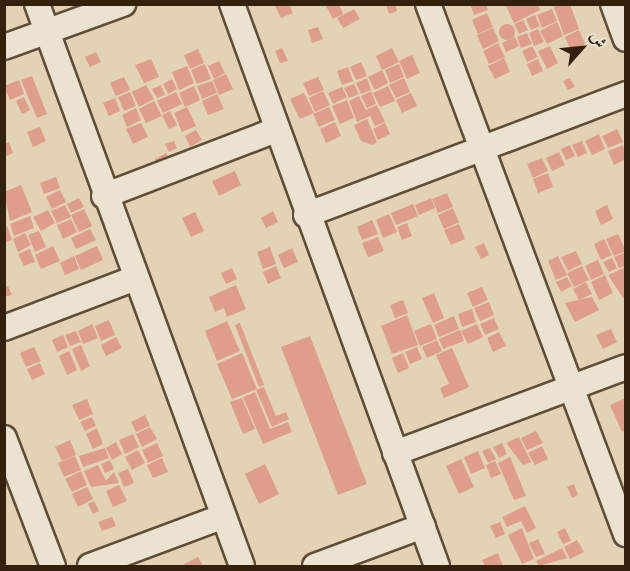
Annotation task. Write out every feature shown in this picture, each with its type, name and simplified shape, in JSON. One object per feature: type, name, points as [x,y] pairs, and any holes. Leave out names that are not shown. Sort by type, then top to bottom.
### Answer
[{"type":"street","points":[[37,4],[133,279],[242,567]]},
{"type":"street","points":[[4,47],[123,4]]},
{"type":"street","points":[[232,4],[306,214],[437,567]]},
{"type":"street","points":[[428,4],[626,534]]},
{"type":"street","points":[[614,4],[626,39]]},
{"type":"street","points":[[306,214],[626,94]]},
{"type":"street","points":[[104,196],[276,130]]},
{"type":"street","points":[[4,328],[133,279]]},
{"type":"street","points":[[395,453],[626,367]]},
{"type":"street","points":[[4,438],[53,567]]},
{"type":"street","points":[[90,567],[222,517]]},
{"type":"street","points":[[315,567],[423,526]]},
{"type":"building","points":[[274,4],[289,4],[293,13],[281,18]]},
{"type":"building","points":[[339,4],[343,14],[333,19],[326,6]]},
{"type":"building","points":[[386,4],[395,4],[397,11],[389,14]]},
{"type":"building","points":[[470,4],[486,4],[488,10],[474,15]]},
{"type":"building","points":[[538,4],[540,10],[514,23],[506,6]]},
{"type":"building","points":[[560,4],[570,4],[579,29],[564,35],[554,7]]},
{"type":"building","points":[[354,9],[360,19],[343,28],[337,18]]},
{"type":"building","points":[[552,9],[557,21],[542,28],[537,15]]},
{"type":"building","points":[[487,13],[493,27],[478,34],[472,20]]},
{"type":"building","points":[[535,15],[540,26],[531,30],[526,19]]},
{"type":"building","points":[[523,20],[528,30],[519,34],[514,24]]},
{"type":"building","points":[[557,22],[563,36],[547,44],[540,31]]},
{"type":"building","points":[[504,24],[510,24],[515,32],[513,38],[504,40],[499,35],[499,29]]},
{"type":"building","points":[[318,27],[323,39],[312,43],[308,30]]},
{"type":"building","points":[[493,28],[499,41],[483,49],[477,35]]},
{"type":"building","points":[[538,29],[544,42],[534,46],[529,33]]},
{"type":"building","points":[[579,30],[585,44],[571,51],[565,37]]},
{"type":"building","points":[[527,33],[532,44],[521,48],[517,37]]},
{"type":"building","points":[[515,37],[519,46],[506,52],[502,43]]},
{"type":"building","points":[[498,43],[505,57],[489,64],[483,51]]},
{"type":"building","points":[[532,46],[538,57],[527,62],[522,51]]},
{"type":"building","points":[[550,46],[558,63],[547,69],[538,51]]},
{"type":"building","points":[[282,48],[288,61],[280,63],[275,51]]},
{"type":"building","points":[[392,48],[399,62],[382,70],[376,56]]},
{"type":"building","points":[[198,49],[204,63],[190,69],[184,55]]},
{"type":"building","points":[[96,52],[101,62],[90,67],[85,57]]},
{"type":"building","points":[[412,55],[420,73],[407,79],[399,61]]},
{"type":"building","points":[[504,58],[510,72],[495,79],[488,66]]},
{"type":"building","points":[[151,59],[159,77],[144,83],[135,65]]},
{"type":"building","points":[[538,59],[543,71],[532,76],[527,64]]},
{"type":"building","points":[[219,61],[225,73],[214,79],[208,66]]},
{"type":"building","points":[[361,62],[367,76],[356,80],[350,67]]},
{"type":"building","points":[[205,64],[211,79],[197,84],[191,70]]},
{"type":"building","points":[[399,64],[404,77],[390,83],[385,70]]},
{"type":"building","points":[[187,66],[194,83],[179,90],[172,72]]},
{"type":"building","points":[[348,67],[353,81],[342,85],[337,71]]},
{"type":"building","points":[[382,70],[388,83],[375,90],[368,77]]},
{"type":"building","points":[[226,74],[233,89],[219,95],[213,80]]},
{"type":"building","points":[[32,76],[47,114],[37,118],[21,80]]},
{"type":"building","points":[[124,77],[130,90],[116,96],[110,83]]},
{"type":"building","points":[[318,77],[324,90],[309,96],[303,83]]},
{"type":"building","points":[[367,78],[371,90],[361,94],[356,83]]},
{"type":"building","points":[[404,78],[410,92],[396,98],[389,85]]},
{"type":"building","points":[[570,78],[575,87],[568,90],[563,81]]},
{"type":"building","points":[[172,79],[177,89],[168,94],[163,84]]},
{"type":"building","points":[[19,80],[24,94],[10,100],[4,86]]},
{"type":"building","points":[[212,81],[217,93],[202,99],[197,86]]},
{"type":"building","points":[[354,84],[359,94],[349,98],[344,88]]},
{"type":"building","points":[[146,85],[154,99],[139,107],[132,92]]},
{"type":"building","points":[[161,85],[165,95],[157,98],[152,89]]},
{"type":"building","points":[[194,86],[200,100],[185,107],[179,93]]},
{"type":"building","points":[[388,86],[395,101],[380,107],[373,93]]},
{"type":"building","points":[[342,87],[347,97],[333,104],[328,93]]},
{"type":"building","points":[[323,91],[330,105],[315,112],[309,98]]},
{"type":"building","points":[[371,91],[376,104],[367,108],[361,96]]},
{"type":"building","points":[[130,92],[136,106],[124,111],[118,97]]},
{"type":"building","points":[[176,92],[182,104],[163,113],[157,101]]},
{"type":"building","points":[[304,93],[314,113],[300,119],[290,99]]},
{"type":"building","points":[[411,93],[417,106],[402,113],[396,100]]},
{"type":"building","points":[[217,94],[224,109],[208,115],[202,101]]},
{"type":"building","points":[[359,96],[366,110],[377,105],[385,122],[375,126],[370,116],[357,122],[349,101]]},
{"type":"building","points":[[24,97],[30,110],[22,114],[16,101]]},
{"type":"building","points":[[115,98],[120,111],[109,116],[103,103]]},
{"type":"building","points":[[347,100],[354,118],[340,124],[332,106]]},
{"type":"building","points":[[154,101],[162,116],[146,123],[139,109]]},
{"type":"building","points":[[187,107],[196,126],[182,132],[174,113]]},
{"type":"building","points":[[329,107],[335,120],[319,127],[313,114]]},
{"type":"building","points":[[136,108],[141,120],[127,127],[122,115]]},
{"type":"building","points":[[170,111],[177,125],[169,129],[162,115]]},
{"type":"building","points":[[367,119],[377,142],[372,145],[361,141],[354,125]]},
{"type":"building","points":[[335,122],[341,136],[326,143],[320,129]]},
{"type":"building","points":[[141,123],[148,137],[133,144],[126,129]]},
{"type":"building","points":[[385,123],[390,134],[378,140],[373,129]]},
{"type":"building","points":[[40,127],[46,141],[33,147],[27,132]]},
{"type":"building","points":[[617,129],[623,142],[608,148],[602,136]]},
{"type":"building","points":[[196,130],[202,140],[190,147],[185,136]]},
{"type":"building","points":[[599,134],[605,149],[592,155],[585,141]]},
{"type":"building","points":[[174,141],[177,148],[169,152],[165,144]]},
{"type":"building","points":[[582,141],[587,153],[578,157],[572,145]]},
{"type":"building","points":[[9,142],[13,153],[4,157],[4,144]]},
{"type":"building","points":[[570,145],[575,156],[566,160],[561,149]]},
{"type":"building","points":[[623,145],[626,159],[614,165],[608,151]]},
{"type":"building","points":[[559,152],[565,165],[552,171],[546,158]]},
{"type":"building","points":[[166,153],[171,164],[160,169],[155,159]]},
{"type":"building","points":[[542,158],[548,171],[533,178],[527,164]]},
{"type":"building","points":[[235,171],[241,185],[219,196],[212,181]]},
{"type":"building","points":[[548,173],[553,187],[538,193],[533,179]]},
{"type":"building","points":[[56,177],[60,188],[44,194],[40,183]]},
{"type":"building","points":[[21,185],[32,212],[10,221],[4,192]]},
{"type":"building","points":[[60,190],[66,202],[52,209],[46,197]]},
{"type":"building","points":[[447,193],[453,207],[438,213],[432,199]]},
{"type":"building","points":[[79,198],[84,207],[71,213],[67,204]]},
{"type":"building","points":[[431,198],[435,208],[419,215],[415,205]]},
{"type":"building","points":[[413,204],[418,216],[396,225],[391,213]]},
{"type":"building","points":[[65,205],[71,217],[57,223],[51,211]]},
{"type":"building","points":[[607,205],[613,219],[601,225],[595,211]]},
{"type":"building","points":[[453,208],[459,222],[444,229],[438,215]]},
{"type":"building","points":[[84,209],[92,226],[79,232],[71,215]]},
{"type":"building","points":[[48,210],[55,223],[41,231],[33,217]]},
{"type":"building","points":[[273,211],[278,222],[266,228],[261,218]]},
{"type":"building","points":[[195,212],[204,231],[191,237],[182,218]]},
{"type":"building","points":[[389,214],[397,232],[383,238],[376,220]]},
{"type":"building","points":[[30,216],[34,228],[14,236],[10,224]]},
{"type":"building","points":[[71,219],[77,232],[63,239],[57,225]]},
{"type":"building","points":[[372,220],[378,234],[362,240],[357,227]]},
{"type":"building","points":[[407,223],[412,236],[402,240],[397,227]]},
{"type":"building","points":[[459,224],[465,239],[451,245],[444,230]]},
{"type":"building","points":[[7,226],[12,240],[4,243],[4,227]]},
{"type":"building","points":[[90,229],[96,240],[76,249],[71,238]]},
{"type":"building","points":[[39,231],[46,247],[35,252],[28,235]]},
{"type":"building","points":[[25,233],[31,245],[18,252],[13,239]]},
{"type":"building","points":[[618,234],[626,251],[614,256],[606,239]]},
{"type":"building","points":[[378,237],[384,251],[368,257],[362,243]]},
{"type":"building","points":[[604,239],[612,255],[601,260],[594,244]]},
{"type":"building","points":[[484,243],[489,255],[481,259],[475,247]]},
{"type":"building","points":[[53,246],[60,261],[41,269],[35,255]]},
{"type":"building","points":[[97,246],[103,260],[81,270],[75,256]]},
{"type":"building","points":[[270,247],[276,264],[263,269],[257,252]]},
{"type":"building","points":[[292,248],[298,262],[284,268],[278,255]]},
{"type":"building","points":[[30,249],[35,262],[24,266],[18,254]]},
{"type":"building","points":[[576,251],[582,264],[568,271],[561,257]]},
{"type":"building","points":[[624,253],[626,266],[619,268],[614,257]]},
{"type":"building","points":[[74,256],[79,269],[65,275],[60,263]]},
{"type":"building","points":[[558,256],[567,275],[556,280],[548,261]]},
{"type":"building","points":[[612,258],[617,268],[609,272],[603,262]]},
{"type":"building","points":[[598,260],[604,274],[591,280],[585,266]]},
{"type":"building","points":[[276,266],[281,278],[268,284],[263,272]]},
{"type":"building","points":[[582,266],[589,280],[574,287],[567,273]]},
{"type":"building","points":[[626,267],[626,297],[623,298],[608,275]]},
{"type":"building","points":[[232,268],[237,279],[226,284],[221,273]]},
{"type":"building","points":[[605,275],[613,293],[599,300],[591,282]]},
{"type":"building","points":[[567,277],[572,286],[561,292],[556,282]]},
{"type":"building","points":[[586,282],[592,294],[579,300],[573,289]]},
{"type":"building","points":[[236,285],[246,309],[227,317],[224,308],[215,312],[209,297]]},
{"type":"building","points":[[8,286],[12,295],[4,297],[4,287]]},
{"type":"building","points":[[482,287],[488,300],[473,307],[467,293]]},
{"type":"building","points":[[434,293],[444,318],[433,323],[422,298]]},
{"type":"building","points":[[592,297],[599,310],[575,322],[565,303]]},
{"type":"building","points":[[403,300],[408,313],[395,318],[390,305]]},
{"type":"building","points":[[489,302],[494,315],[480,321],[474,308]]},
{"type":"building","points":[[472,309],[476,322],[462,327],[458,314]]},
{"type":"building","points":[[407,315],[418,345],[392,354],[381,326]]},
{"type":"building","points":[[454,316],[459,329],[439,337],[434,325]]},
{"type":"building","points":[[494,318],[499,329],[485,335],[480,324]]},
{"type":"building","points":[[109,320],[115,335],[101,341],[95,326]]},
{"type":"building","points":[[227,321],[240,351],[217,361],[205,331]]},
{"type":"building","points":[[240,323],[264,385],[259,387],[235,325]]},
{"type":"building","points":[[92,324],[98,338],[83,344],[78,331]]},
{"type":"building","points":[[431,324],[437,339],[420,346],[414,331]]},
{"type":"building","points":[[477,324],[483,337],[468,344],[461,331]]},
{"type":"building","points":[[611,329],[617,342],[603,349],[596,335]]},
{"type":"building","points":[[460,330],[464,341],[443,349],[439,339]]},
{"type":"building","points":[[76,331],[81,342],[70,346],[65,335]]},
{"type":"building","points":[[499,332],[506,346],[493,352],[487,338]]},
{"type":"building","points":[[63,335],[68,347],[57,352],[52,340]]},
{"type":"building","points":[[310,336],[367,484],[338,495],[281,347]]},
{"type":"building","points":[[116,337],[122,348],[106,356],[101,345]]},
{"type":"building","points":[[437,340],[442,351],[427,358],[422,347]]},
{"type":"building","points":[[81,345],[90,366],[81,371],[72,349]]},
{"type":"building","points":[[34,347],[41,361],[26,367],[20,353]]},
{"type":"building","points":[[417,347],[422,359],[410,364],[405,352]]},
{"type":"building","points":[[452,348],[469,387],[444,398],[440,388],[449,384],[436,355]]},
{"type":"building","points":[[69,351],[77,370],[67,375],[59,356]]},
{"type":"building","points":[[242,353],[257,389],[232,399],[217,364]]},
{"type":"building","points":[[403,353],[409,368],[398,373],[392,358]]},
{"type":"building","points":[[40,363],[45,374],[32,380],[27,369]]},
{"type":"building","points":[[264,387],[276,416],[286,412],[289,419],[272,427],[256,390]]},
{"type":"building","points":[[255,392],[270,429],[288,422],[292,432],[263,444],[243,397]]},
{"type":"building","points":[[242,398],[255,429],[243,434],[230,402]]},
{"type":"building","points":[[626,398],[626,430],[622,432],[610,405]]},
{"type":"building","points":[[87,399],[93,414],[79,420],[72,405]]},
{"type":"building","points":[[145,415],[150,426],[136,432],[131,422]]},
{"type":"building","points":[[92,417],[96,426],[85,431],[80,422]]},
{"type":"building","points":[[150,427],[157,439],[142,447],[136,434]]},
{"type":"building","points":[[97,428],[103,444],[93,449],[86,434]]},
{"type":"building","points":[[536,431],[543,443],[527,450],[521,438]]},
{"type":"building","points":[[133,434],[139,447],[125,454],[119,440]]},
{"type":"building","points":[[519,437],[531,462],[523,465],[506,443]]},
{"type":"building","points":[[70,440],[76,455],[62,461],[55,447]]},
{"type":"building","points":[[116,442],[122,454],[112,460],[106,448]]},
{"type":"building","points":[[157,443],[163,456],[148,463],[142,450]]},
{"type":"building","points":[[502,443],[507,454],[499,458],[493,447]]},
{"type":"building","points":[[542,446],[548,459],[535,465],[528,453]]},
{"type":"building","points":[[105,448],[109,458],[83,467],[79,456]]},
{"type":"building","points":[[490,448],[496,459],[488,463],[482,451]]},
{"type":"building","points":[[138,450],[145,463],[132,470],[125,457]]},
{"type":"building","points":[[478,451],[485,468],[471,474],[464,457]]},
{"type":"building","points":[[75,456],[81,470],[64,477],[58,463]]},
{"type":"building","points":[[510,457],[526,496],[514,500],[498,463]]},
{"type":"building","points":[[162,458],[168,472],[153,478],[147,465]]},
{"type":"building","points":[[461,459],[474,487],[459,494],[446,466]]},
{"type":"building","points":[[110,460],[114,469],[105,473],[101,464]]},
{"type":"building","points":[[495,461],[501,474],[491,478],[486,465]]},
{"type":"building","points":[[265,464],[279,494],[259,504],[245,474]]},
{"type":"building","points":[[98,465],[106,481],[114,472],[119,483],[91,487],[84,471]]},
{"type":"building","points":[[128,469],[134,483],[124,487],[118,473]]},
{"type":"building","points":[[81,471],[87,485],[72,492],[65,479]]},
{"type":"building","points":[[574,484],[578,495],[572,498],[567,487]]},
{"type":"building","points":[[119,485],[127,501],[113,507],[106,491]]},
{"type":"building","points":[[87,487],[93,499],[78,507],[72,494]]},
{"type":"building","points":[[94,501],[99,511],[93,514],[88,504]]},
{"type":"building","points":[[525,506],[536,528],[527,533],[521,521],[507,527],[502,517]]},
{"type":"building","points":[[112,517],[116,526],[102,531],[98,522]]},
{"type":"building","points":[[500,522],[505,534],[496,538],[490,526]]},
{"type":"building","points":[[522,528],[534,559],[522,564],[508,535]]},
{"type":"building","points":[[565,528],[571,541],[563,544],[557,532]]},
{"type":"building","points":[[538,539],[545,554],[536,557],[529,543]]},
{"type":"building","points":[[577,540],[584,552],[570,559],[564,547]]},
{"type":"building","points":[[562,548],[567,558],[539,566],[536,561]]},
{"type":"building","points":[[498,553],[503,566],[485,566],[482,560]]},
{"type":"building","points":[[198,557],[203,566],[185,566],[184,564]]}]
